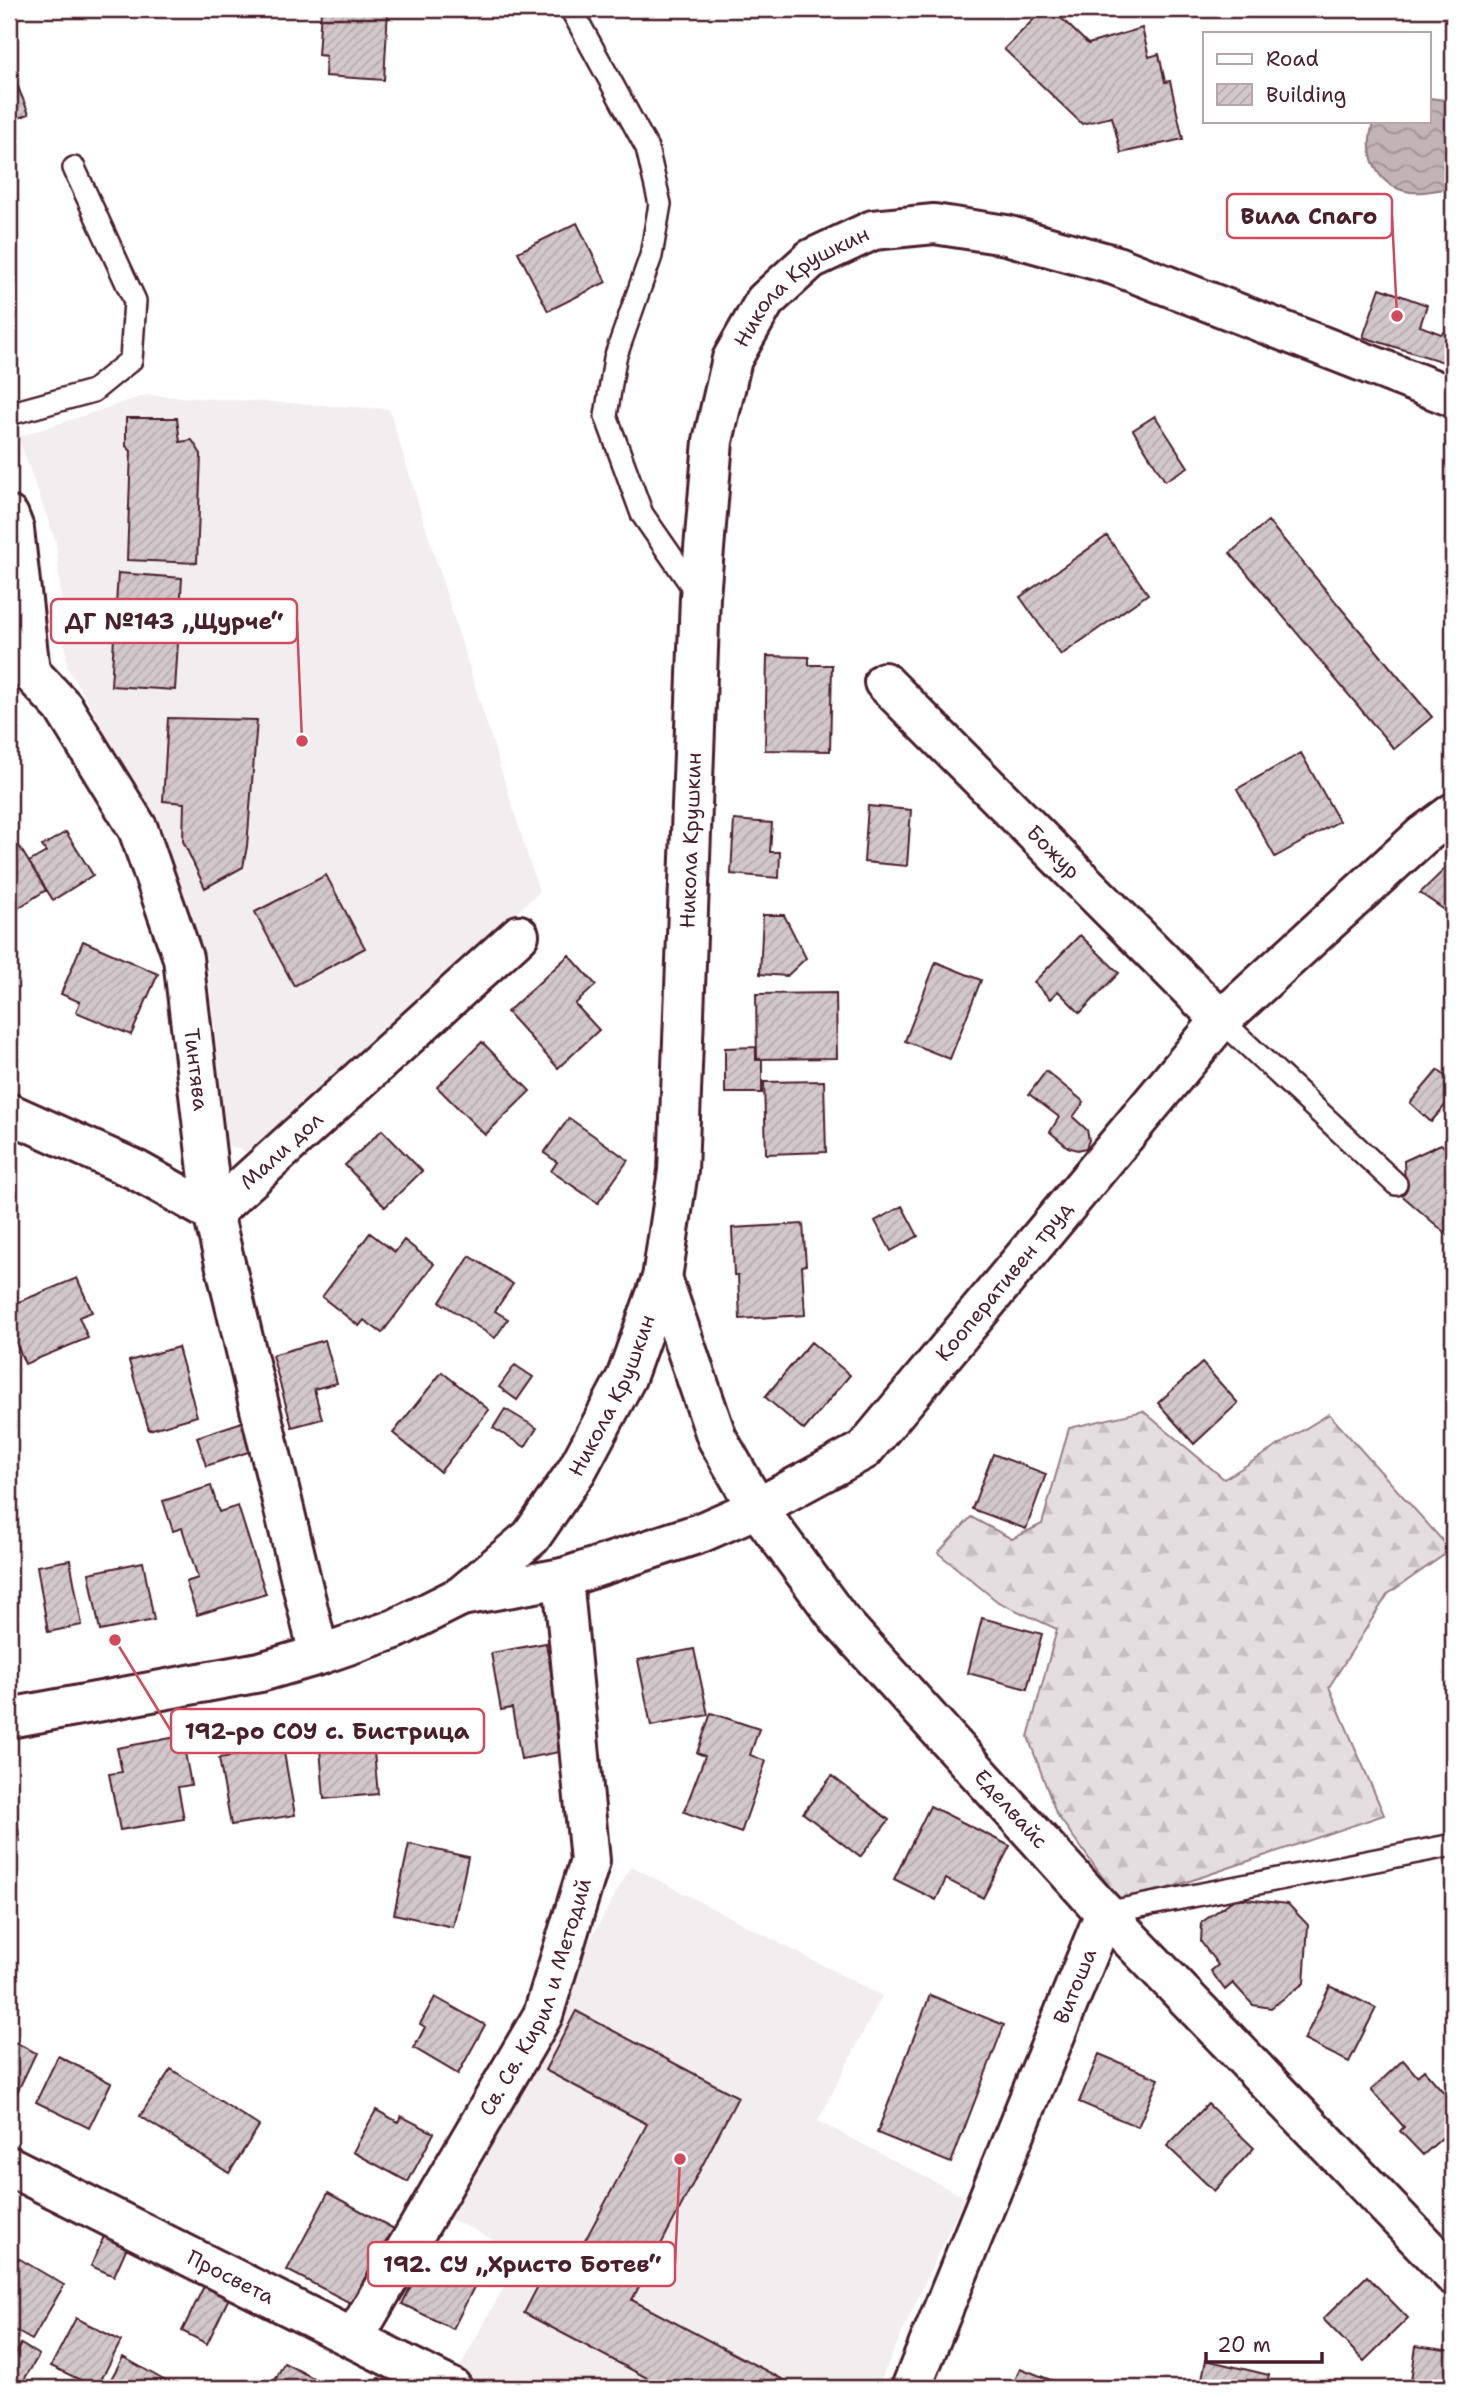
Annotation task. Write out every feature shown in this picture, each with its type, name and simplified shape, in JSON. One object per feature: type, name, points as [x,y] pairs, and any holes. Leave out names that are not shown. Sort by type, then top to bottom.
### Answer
[{"type":"street","name":"Никола Крушкин","points":[[9,1718],[260,1672],[395,1629],[461,1595],[531,1537],[577,1470],[626,1377],[662,1278],[678,1171],[700,597],[713,441],[732,359],[765,301],[811,259],[873,230],[934,224],[1006,235],[1114,265],[1453,397]]},
{"type":"street","name":"Тинтява","points":[[9,516],[14,529],[19,669],[62,707],[138,829],[183,958],[213,1213],[319,1655]]},
{"type":"street","name":"Божур","points":[[884,682],[1221,1020]]},
{"type":"street","name":"Кооперативен труд","points":[[461,1595],[563,1577],[700,1532],[757,1508],[864,1451],[1221,1020],[1422,836],[1453,813]]},
{"type":"street","name":"Мали дол","points":[[213,1213],[519,935]]},
{"type":"street","points":[[9,1113],[136,1170],[213,1213]]},
{"type":"street","name":"Еделвайс","points":[[662,1278],[717,1438],[757,1508],[839,1619],[1105,1913],[1453,2275]]},
{"type":"street","name":"Св. Св. Кирил и Методий","points":[[354,2338],[544,2015],[590,1861],[563,1577]]},
{"type":"street","name":"Витоша","points":[[911,2388],[1105,1913]]},
{"type":"street","name":"Просвета","points":[[9,2166],[452,2388]]},
{"type":"lane","points":[[571,9],[648,148],[660,204],[651,256],[615,358],[606,416],[642,514],[700,597]]},
{"type":"lane","points":[[9,414],[93,391],[131,360],[135,301],[74,167]]},
{"type":"lane","points":[[1221,1020],[1396,1184]]},
{"type":"lane","points":[[1105,1913],[1453,1845]]},
{"type":"shaded area","points":[[146,395],[389,409],[539,892],[257,1156],[227,1145],[208,965],[154,815],[67,667],[56,542],[18,437]]},
{"type":"shaded area","points":[[631,1866],[882,1996],[818,2121],[964,2197],[877,2388],[484,2388],[456,2374],[522,2254],[439,2213]]},
{"type":"green space","points":[[1143,1411],[1224,1479],[1329,1414],[1451,1550],[1388,1594],[1329,1687],[1384,1815],[1122,1904],[1056,1813],[1028,1737],[1057,1629],[998,1602],[938,1553],[971,1517],[1012,1539],[1042,1524],[1069,1428]]},
{"type":"water","points":[[1430,98],[1453,101],[1453,188],[1410,192],[1388,183],[1374,166],[1371,132],[1374,122],[1430,122]]},
{"type":"building","points":[[321,9],[388,9],[384,80],[325,76],[326,56],[318,55]]},
{"type":"building","points":[[1044,9],[1052,9],[1088,44],[1142,28],[1149,57],[1159,54],[1165,82],[1170,81],[1183,139],[1121,153],[1112,117],[1082,124],[1004,49]]},
{"type":"building","points":[[9,65],[29,114],[9,122]]},
{"type":"building","points":[[577,223],[606,282],[548,311],[518,252]]},
{"type":"building","points":[[1380,288],[1427,305],[1420,326],[1441,334],[1453,328],[1453,365],[1363,337]]},
{"type":"building","points":[[1155,416],[1188,467],[1165,481],[1133,430]]},
{"type":"building","points":[[126,418],[177,418],[180,442],[192,440],[201,454],[197,563],[127,560],[131,451],[126,446]]},
{"type":"building","points":[[1268,521],[1432,717],[1394,749],[1230,553]]},
{"type":"building","points":[[1107,536],[1148,594],[1061,655],[1020,597]]},
{"type":"building","points":[[118,573],[182,578],[175,690],[111,686]]},
{"type":"building","points":[[767,656],[809,657],[809,665],[832,665],[830,751],[765,750]]},
{"type":"building","points":[[168,718],[257,720],[243,867],[205,888],[183,841],[184,803],[163,801]]},
{"type":"building","points":[[1301,753],[1339,821],[1275,857],[1237,789]]},
{"type":"building","points":[[868,806],[911,810],[907,866],[864,862]]},
{"type":"building","points":[[734,820],[772,823],[770,852],[780,852],[779,878],[731,874]]},
{"type":"building","points":[[66,832],[93,875],[53,900],[29,862],[46,852],[42,846]]},
{"type":"building","points":[[19,846],[46,890],[15,910],[9,899],[9,852]]},
{"type":"building","points":[[1453,861],[1453,914],[1452,915],[1420,893]]},
{"type":"building","points":[[326,875],[365,948],[294,986],[255,912]]},
{"type":"building","points":[[763,915],[784,915],[806,958],[787,976],[760,974]]},
{"type":"building","points":[[1080,935],[1119,973],[1080,1013],[1058,991],[1050,999],[1034,982]]},
{"type":"building","points":[[83,941],[158,974],[131,1035],[76,1012],[80,1002],[61,994]]},
{"type":"building","points":[[569,955],[596,985],[575,1004],[599,1030],[558,1068],[507,1012]]},
{"type":"building","points":[[936,962],[981,980],[950,1059],[905,1041]]},
{"type":"building","points":[[836,993],[837,1058],[757,1059],[756,994]]},
{"type":"building","points":[[482,1042],[530,1091],[485,1135],[437,1087]]},
{"type":"building","points":[[756,1047],[756,1060],[762,1060],[762,1093],[725,1093],[725,1048]]},
{"type":"building","points":[[1438,1070],[1453,1083],[1453,1096],[1431,1122],[1410,1103]]},
{"type":"building","points":[[1046,1071],[1084,1102],[1073,1117],[1087,1130],[1089,1140],[1086,1148],[1078,1150],[1068,1147],[1050,1132],[1059,1117],[1029,1094]]},
{"type":"building","points":[[824,1081],[826,1152],[766,1154],[764,1082]]},
{"type":"building","points":[[569,1118],[628,1160],[598,1203],[551,1171],[557,1162],[544,1153]]},
{"type":"building","points":[[382,1130],[422,1171],[385,1207],[345,1165]]},
{"type":"building","points":[[1441,1144],[1453,1155],[1451,1238],[1398,1192],[1405,1186],[1404,1161]]},
{"type":"building","points":[[902,1206],[918,1236],[891,1251],[875,1221]]},
{"type":"building","points":[[803,1224],[805,1315],[740,1319],[738,1275],[734,1275],[732,1228]]},
{"type":"building","points":[[370,1233],[395,1252],[404,1240],[434,1264],[382,1333],[364,1320],[359,1326],[322,1297]]},
{"type":"building","points":[[470,1256],[513,1284],[495,1311],[508,1319],[495,1338],[440,1302]]},
{"type":"building","points":[[77,1278],[92,1312],[79,1317],[88,1338],[25,1364],[9,1326],[9,1306]]},
{"type":"building","points":[[325,1340],[337,1383],[314,1389],[322,1419],[292,1427],[272,1355]]},
{"type":"building","points":[[811,1342],[850,1375],[804,1430],[765,1397]]},
{"type":"building","points":[[178,1347],[197,1416],[149,1430],[129,1361]]},
{"type":"building","points":[[1202,1363],[1238,1403],[1194,1444],[1158,1403]]},
{"type":"building","points":[[515,1365],[533,1377],[517,1400],[499,1387]]},
{"type":"building","points":[[442,1372],[489,1410],[440,1472],[393,1433]]},
{"type":"building","points":[[505,1409],[537,1428],[525,1447],[493,1428]]},
{"type":"building","points":[[242,1422],[251,1451],[206,1466],[197,1437]]},
{"type":"building","points":[[993,1454],[1046,1474],[1026,1529],[972,1509]]},
{"type":"building","points":[[211,1486],[219,1512],[238,1506],[266,1594],[197,1615],[186,1582],[198,1578],[182,1528],[173,1531],[163,1501]]},
{"type":"building","points":[[70,1560],[82,1625],[48,1632],[37,1566]]},
{"type":"building","points":[[143,1562],[154,1620],[100,1631],[89,1573]]},
{"type":"building","points":[[982,1618],[1042,1634],[1027,1689],[968,1673]]},
{"type":"building","points":[[546,1643],[565,1751],[521,1759],[512,1708],[501,1710],[491,1653]]},
{"type":"building","points":[[694,1649],[708,1715],[651,1726],[638,1660]]},
{"type":"building","points":[[711,1713],[759,1729],[750,1755],[766,1761],[741,1833],[684,1812],[705,1756],[697,1753]]},
{"type":"building","points":[[372,1731],[378,1794],[324,1799],[319,1735]]},
{"type":"building","points":[[182,1736],[191,1785],[178,1787],[184,1819],[120,1830],[109,1774],[122,1772],[117,1748]]},
{"type":"building","points":[[283,1747],[295,1815],[231,1825],[219,1758]]},
{"type":"building","points":[[9,1774],[20,1841],[9,1843]]},
{"type":"building","points":[[832,1776],[889,1820],[860,1857],[803,1813]]},
{"type":"building","points":[[930,1806],[1010,1846],[983,1898],[946,1879],[936,1900],[894,1879]]},
{"type":"building","points":[[409,1844],[468,1857],[453,1927],[394,1914]]},
{"type":"building","points":[[1236,1898],[1288,1904],[1308,1925],[1304,1983],[1271,2008],[1253,2005],[1233,1983],[1225,1990],[1211,1971],[1218,1965],[1201,1942],[1202,1922]]},
{"type":"building","points":[[1330,1986],[1376,2008],[1349,2062],[1304,2040]]},
{"type":"building","points":[[930,1995],[1004,2025],[951,2163],[877,2133]]},
{"type":"building","points":[[435,1997],[485,2025],[458,2074],[414,2048],[425,2027],[420,2024]]},
{"type":"building","points":[[576,2011],[738,2097],[632,2300],[799,2388],[666,2388],[524,2313],[553,2257],[571,2267],[647,2124],[545,2070]]},
{"type":"building","points":[[9,2039],[36,2053],[11,2105],[9,2105]]},
{"type":"building","points":[[1099,2054],[1159,2079],[1138,2127],[1079,2102]]},
{"type":"building","points":[[58,2056],[111,2083],[89,2128],[36,2102]]},
{"type":"building","points":[[1403,2060],[1417,2076],[1424,2070],[1453,2103],[1453,2128],[1423,2155],[1400,2131],[1404,2127],[1371,2090]]},
{"type":"building","points":[[171,2069],[259,2126],[229,2173],[140,2116]]},
{"type":"building","points":[[1208,2104],[1254,2148],[1214,2191],[1167,2146]]},
{"type":"building","points":[[376,2110],[398,2122],[401,2116],[434,2133],[408,2182],[353,2152]]},
{"type":"building","points":[[328,2193],[396,2230],[356,2306],[287,2270]]},
{"type":"building","points":[[104,2236],[127,2247],[114,2276],[91,2266]]},
{"type":"building","points":[[13,2255],[64,2285],[32,2340],[9,2327],[9,2263]]},
{"type":"building","points":[[424,2260],[475,2285],[453,2329],[402,2304]]},
{"type":"building","points":[[1367,2276],[1408,2318],[1364,2361],[1323,2319]]},
{"type":"building","points":[[204,2286],[229,2298],[207,2344],[182,2331]]},
{"type":"building","points":[[76,2318],[121,2341],[97,2388],[51,2366]]},
{"type":"building","points":[[21,2344],[39,2355],[19,2388],[9,2388],[9,2365]]},
{"type":"building","points":[[1416,2346],[1453,2351],[1453,2388],[1410,2388]]},
{"type":"building","points":[[123,2357],[169,2383],[166,2388],[106,2388]]},
{"type":"building","points":[[1206,2360],[1269,2375],[1266,2388],[1200,2388]]},
{"type":"building","points":[[284,2363],[333,2388],[271,2388]]},
{"type":"building","points":[[1020,2368],[1071,2388],[1012,2388]]},
{"type":"building","points":[[379,2378],[398,2388],[374,2388]]},
{"type":"place","name":"Вила Спаго","points":[[1397,316]]},
{"type":"place","name":"ДГ №143 „Щурче“","points":[[302,741]]},
{"type":"place","name":"192-ро СОУ с. Бистрица","points":[[115,1640]]},
{"type":"place","name":"192. СУ „Христо Ботев“","points":[[680,2159]]}]
